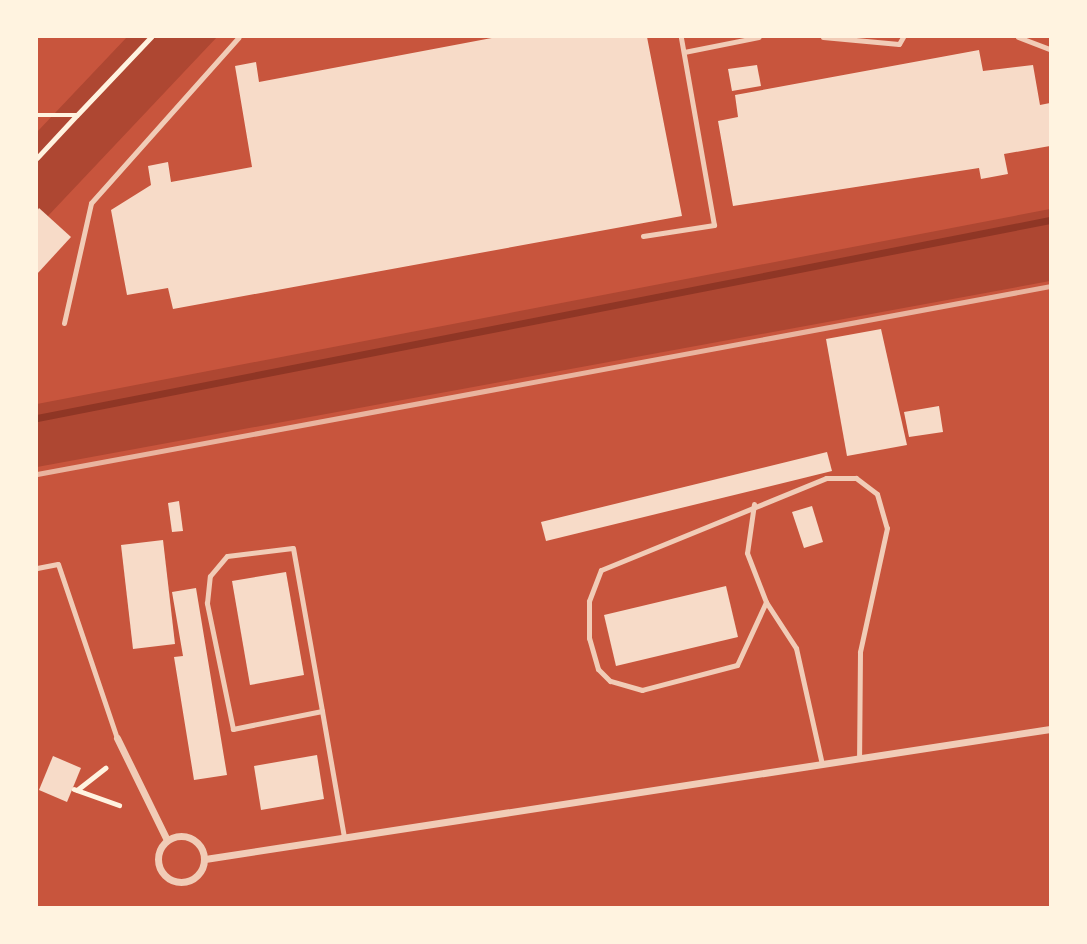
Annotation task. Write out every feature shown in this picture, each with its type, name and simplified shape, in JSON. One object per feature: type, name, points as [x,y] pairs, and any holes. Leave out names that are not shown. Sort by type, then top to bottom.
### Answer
[{"type":"street","points":[[205,859],[1050,729]]},
{"type":"street","points":[[117,738],[167,840],[158,861],[171,880],[194,879],[205,859]]},
{"type":"street","points":[[167,840],[192,838],[205,859]]},
{"type":"lane","points":[[64,323],[91,204],[239,37]]},
{"type":"lane","points":[[643,236],[714,225],[681,37]]},
{"type":"lane","points":[[684,52],[759,37]]},
{"type":"lane","points":[[823,37],[899,44],[904,37]]},
{"type":"lane","points":[[1018,37],[1050,49]]},
{"type":"lane","points":[[766,602],[737,664],[642,690],[610,681],[598,669],[589,638],[589,601],[601,570],[754,504],[826,478],[856,478],[877,494],[887,528],[860,652],[859,758]]},
{"type":"lane","points":[[754,504],[747,553],[766,602],[796,648],[822,764]]},
{"type":"lane","points":[[322,711],[233,729],[207,603],[210,576],[227,556],[293,548],[322,711],[344,837]]},
{"type":"lane","points":[[37,568],[58,564],[117,738]]},
{"type":"path","points":[[37,158],[151,37]]},
{"type":"path","points":[[37,115],[76,115]]},
{"type":"path","points":[[105,768],[75,789],[119,805]]},
{"type":"shaded area","points":[[127,37],[217,37],[47,217],[37,211],[37,132]]},
{"type":"shaded area","points":[[1050,209],[1050,281],[37,467],[37,404]]},
{"type":"building","points":[[497,37],[647,37],[682,216],[173,309],[168,288],[127,295],[111,210],[151,185],[148,166],[168,162],[171,182],[252,167],[235,66],[256,62],[259,82]]},
{"type":"building","points":[[979,50],[983,71],[1033,65],[1040,105],[1050,103],[1050,146],[1004,154],[1008,174],[981,179],[979,168],[733,206],[718,121],[738,117],[735,95]]},
{"type":"building","points":[[757,65],[761,86],[732,91],[728,69]]},
{"type":"building","points":[[39,208],[71,237],[37,274],[37,211]]},
{"type":"building","points":[[881,329],[907,445],[847,456],[826,339]]},
{"type":"building","points":[[939,406],[943,432],[909,437],[904,412]]},
{"type":"building","points":[[827,452],[832,471],[546,541],[541,522]]},
{"type":"building","points":[[179,501],[183,531],[172,532],[168,503]]},
{"type":"building","points":[[812,506],[823,542],[804,548],[792,512]]},
{"type":"building","points":[[163,540],[175,644],[133,649],[121,545]]},
{"type":"building","points":[[286,572],[304,675],[250,685],[232,581]]},
{"type":"building","points":[[726,586],[738,637],[616,666],[604,615]]},
{"type":"building","points":[[196,588],[227,775],[194,780],[174,657],[183,656],[172,592]]},
{"type":"building","points":[[317,755],[324,799],[261,810],[254,766]]},
{"type":"building","points":[[53,756],[81,768],[67,802],[39,790]]},
{"type":"waterway","points":[[37,418],[1050,220]]},
{"type":"railway","points":[[37,474],[1050,286]]}]
